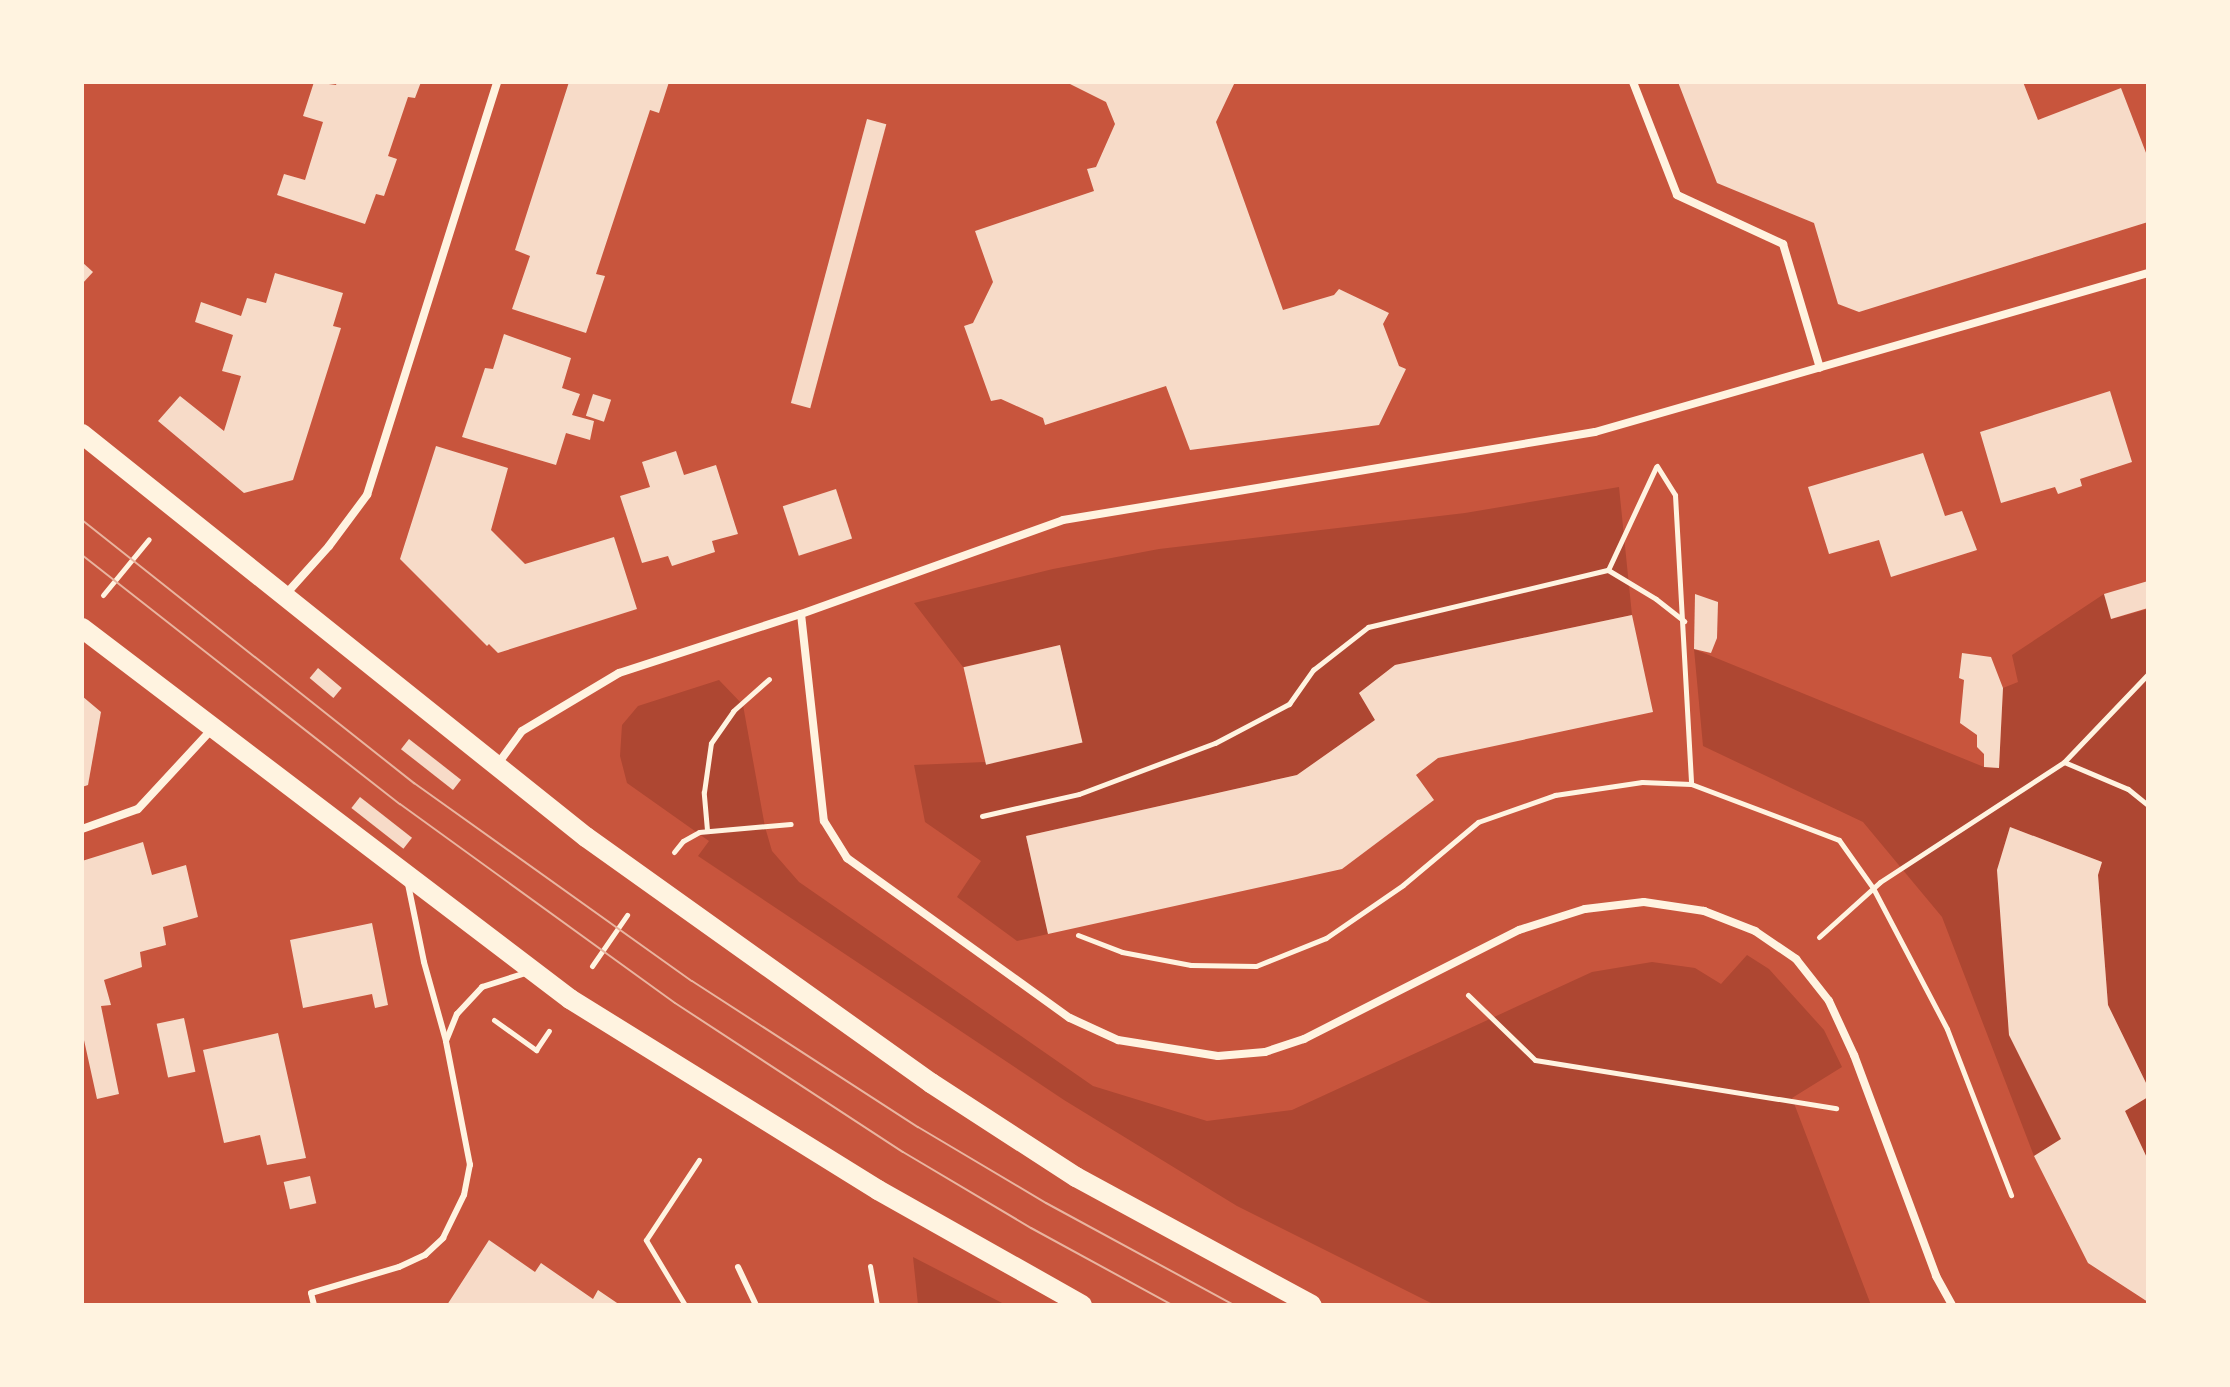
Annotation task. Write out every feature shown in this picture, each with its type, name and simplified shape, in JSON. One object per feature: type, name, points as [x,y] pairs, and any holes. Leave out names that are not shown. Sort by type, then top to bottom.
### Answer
[{"type":"main road","points":[[82,434],[199,526],[283,598],[586,837],[931,1083],[1076,1177],[1312,1305]]},
{"type":"main road","points":[[82,628],[570,999],[878,1190],[1082,1305]]},
{"type":"street","points":[[283,598],[329,546],[367,495],[497,82]]},
{"type":"street","points":[[1633,82],[1677,195],[1783,244],[1820,368]]},
{"type":"street","points":[[496,766],[522,731],[619,673],[801,614],[1063,520],[1595,432],[2148,273]]},
{"type":"street","points":[[801,614],[824,821],[847,858],[1070,1018],[1118,1040],[1170,1051],[1218,1056],[1265,1052],[1304,1039],[1519,930],[1585,909],[1644,902],[1704,911],[1755,931],[1796,959],[1829,1001],[1877,1115],[1936,1276],[1952,1305]]},
{"type":"street","points":[[82,829],[138,809],[212,729]]},
{"type":"lane","points":[[314,1305],[311,1293],[399,1267],[425,1255],[454,1222],[470,1165],[446,1041],[424,962],[407,878]]},
{"type":"lane","points":[[446,1041],[457,1014],[482,987],[535,971]]},
{"type":"lane","points":[[738,1267],[756,1305]]},
{"type":"path","points":[[1608,570],[1657,466],[1675,495],[1691,784]]},
{"type":"path","points":[[105,647],[121,623],[97,601],[148,539],[175,558],[199,526]]},
{"type":"path","points":[[982,816],[1079,794],[1215,743],[1289,704],[1313,670],[1368,627],[1608,570],[1656,599],[1684,621]]},
{"type":"path","points":[[1796,959],[1880,882],[2064,762],[2148,674]]},
{"type":"path","points":[[707,830],[704,792],[711,743],[733,711],[769,679]]},
{"type":"path","points":[[2064,762],[2128,789],[2148,805]]},
{"type":"path","points":[[1441,970],[1535,1060],[1877,1115]]},
{"type":"path","points":[[685,1305],[646,1240],[699,1160]]},
{"type":"path","points":[[870,1266],[877,1305]]},
{"type":"shaded area","points":[[1619,487],[1632,615],[1395,665],[1359,693],[1375,720],[1297,775],[1026,836],[1048,934],[1017,941],[957,897],[981,861],[925,822],[914,765],[985,762],[1082,742],[1060,645],[963,667],[914,603],[1053,569],[1159,549],[1465,513]]},
{"type":"shaded area","points":[[2104,594],[2112,619],[2148,609],[2148,1087],[2108,1005],[2098,875],[2102,862],[2010,827],[1997,870],[2009,1035],[2061,1139],[2034,1156],[1942,917],[1863,822],[1703,746],[1694,649],[1984,767],[1999,768],[2003,688],[2018,682],[2012,655]]},
{"type":"shaded area","points":[[719,680],[743,705],[772,851],[799,882],[1093,1086],[1207,1121],[1292,1110],[1592,972],[1652,962],[1695,968],[1721,984],[1747,955],[1769,969],[1824,1030],[1842,1067],[1792,1098],[1871,1305],[1435,1305],[1237,1206],[1064,1100],[698,856],[709,841],[627,783],[620,756],[622,725],[638,706]]},
{"type":"shaded area","points":[[2148,1097],[2148,1160],[2125,1111]]},
{"type":"shaded area","points":[[913,1257],[1006,1305],[918,1305]]},
{"type":"building","points":[[314,82],[336,85],[337,82],[421,82],[415,98],[408,97],[388,156],[397,159],[384,196],[376,194],[365,224],[277,195],[284,174],[305,180],[323,122],[303,116]]},
{"type":"building","points":[[569,82],[669,82],[659,113],[650,110],[596,274],[605,276],[586,333],[512,309],[530,256],[515,250]]},
{"type":"building","points":[[1066,82],[1235,82],[1216,122],[1283,310],[1334,295],[1339,289],[1389,313],[1383,324],[1399,366],[1406,369],[1379,425],[1190,450],[1166,386],[1045,425],[1043,418],[1001,399],[991,401],[964,326],[973,323],[993,282],[975,231],[1094,191],[1087,169],[1096,167],[1115,124],[1106,102]]},
{"type":"building","points":[[1678,82],[2023,82],[2038,120],[2121,88],[2148,158],[2148,222],[1859,312],[1838,304],[1814,223],[1717,183]]},
{"type":"building","points":[[867,119],[886,124],[810,408],[791,403]]},
{"type":"building","points":[[82,262],[93,272],[82,284]]},
{"type":"building","points":[[275,273],[343,293],[333,326],[341,328],[293,480],[244,493],[158,421],[180,396],[224,431],[241,376],[222,371],[233,335],[195,322],[201,302],[241,316],[247,298],[266,303]]},
{"type":"building","points":[[504,334],[571,358],[562,388],[580,394],[572,415],[594,421],[590,440],[566,433],[556,465],[462,437],[485,368],[493,369]]},
{"type":"building","points":[[2110,391],[2132,462],[2080,479],[2082,486],[2058,494],[2055,487],[2001,503],[1980,432]]},
{"type":"building","points":[[593,394],[611,400],[604,422],[586,416]]},
{"type":"building","points":[[436,446],[508,468],[491,530],[525,564],[614,537],[637,609],[498,653],[489,644],[487,646],[400,559]]},
{"type":"building","points":[[676,451],[684,475],[716,465],[738,534],[712,541],[715,552],[672,566],[668,556],[642,563],[620,496],[650,487],[642,462]]},
{"type":"building","points":[[1923,453],[1945,516],[1962,511],[1977,550],[1891,577],[1879,540],[1829,554],[1808,487]]},
{"type":"building","points":[[836,489],[852,538],[799,556],[783,506]]},
{"type":"building","points":[[2148,581],[2148,608],[2111,619],[2104,594]]},
{"type":"building","points":[[1695,594],[1718,602],[1717,638],[1711,653],[1694,649]]},
{"type":"building","points":[[1632,615],[1653,712],[1438,758],[1416,775],[1434,800],[1342,869],[1048,934],[1026,836],[1297,775],[1375,720],[1359,693],[1395,665]]},
{"type":"building","points":[[1060,645],[1082,742],[986,765],[964,667]]},
{"type":"building","points":[[1962,653],[1991,657],[2003,688],[1999,768],[1984,767],[1984,754],[1977,747],[1977,735],[1960,723],[1964,680],[1959,678]]},
{"type":"building","points":[[318,668],[342,688],[333,698],[310,678]]},
{"type":"building","points":[[82,696],[101,712],[88,785],[82,787]]},
{"type":"building","points":[[409,739],[461,780],[453,790],[401,749]]},
{"type":"building","points":[[360,797],[412,838],[403,849],[351,808]]},
{"type":"building","points":[[2010,827],[2102,862],[2098,875],[2108,1005],[2148,1087],[2148,1097],[2125,1111],[2148,1160],[2148,1302],[2088,1263],[2034,1156],[2061,1139],[2009,1035],[1997,870]]},
{"type":"building","points":[[143,842],[152,875],[186,865],[198,917],[163,927],[166,945],[140,952],[142,967],[104,980],[111,1005],[101,1006],[119,1094],[97,1099],[82,1031],[82,861]]},
{"type":"building","points":[[372,923],[388,1005],[375,1008],[372,994],[303,1008],[290,940]]},
{"type":"building","points":[[184,1018],[195,1072],[168,1078],[157,1024]]},
{"type":"building","points":[[278,1033],[306,1158],[267,1165],[260,1135],[224,1143],[203,1050]]},
{"type":"building","points":[[310,1176],[316,1203],[290,1209],[284,1182]]},
{"type":"building","points":[[489,1240],[535,1272],[541,1263],[593,1299],[598,1290],[620,1305],[447,1305]]},
{"type":"tram line","points":[[82,520],[414,783],[692,981],[918,1127],[1046,1203],[1234,1305]]},
{"type":"tram line","points":[[82,555],[400,804],[675,1003],[903,1152],[1031,1228],[1172,1305]]}]
